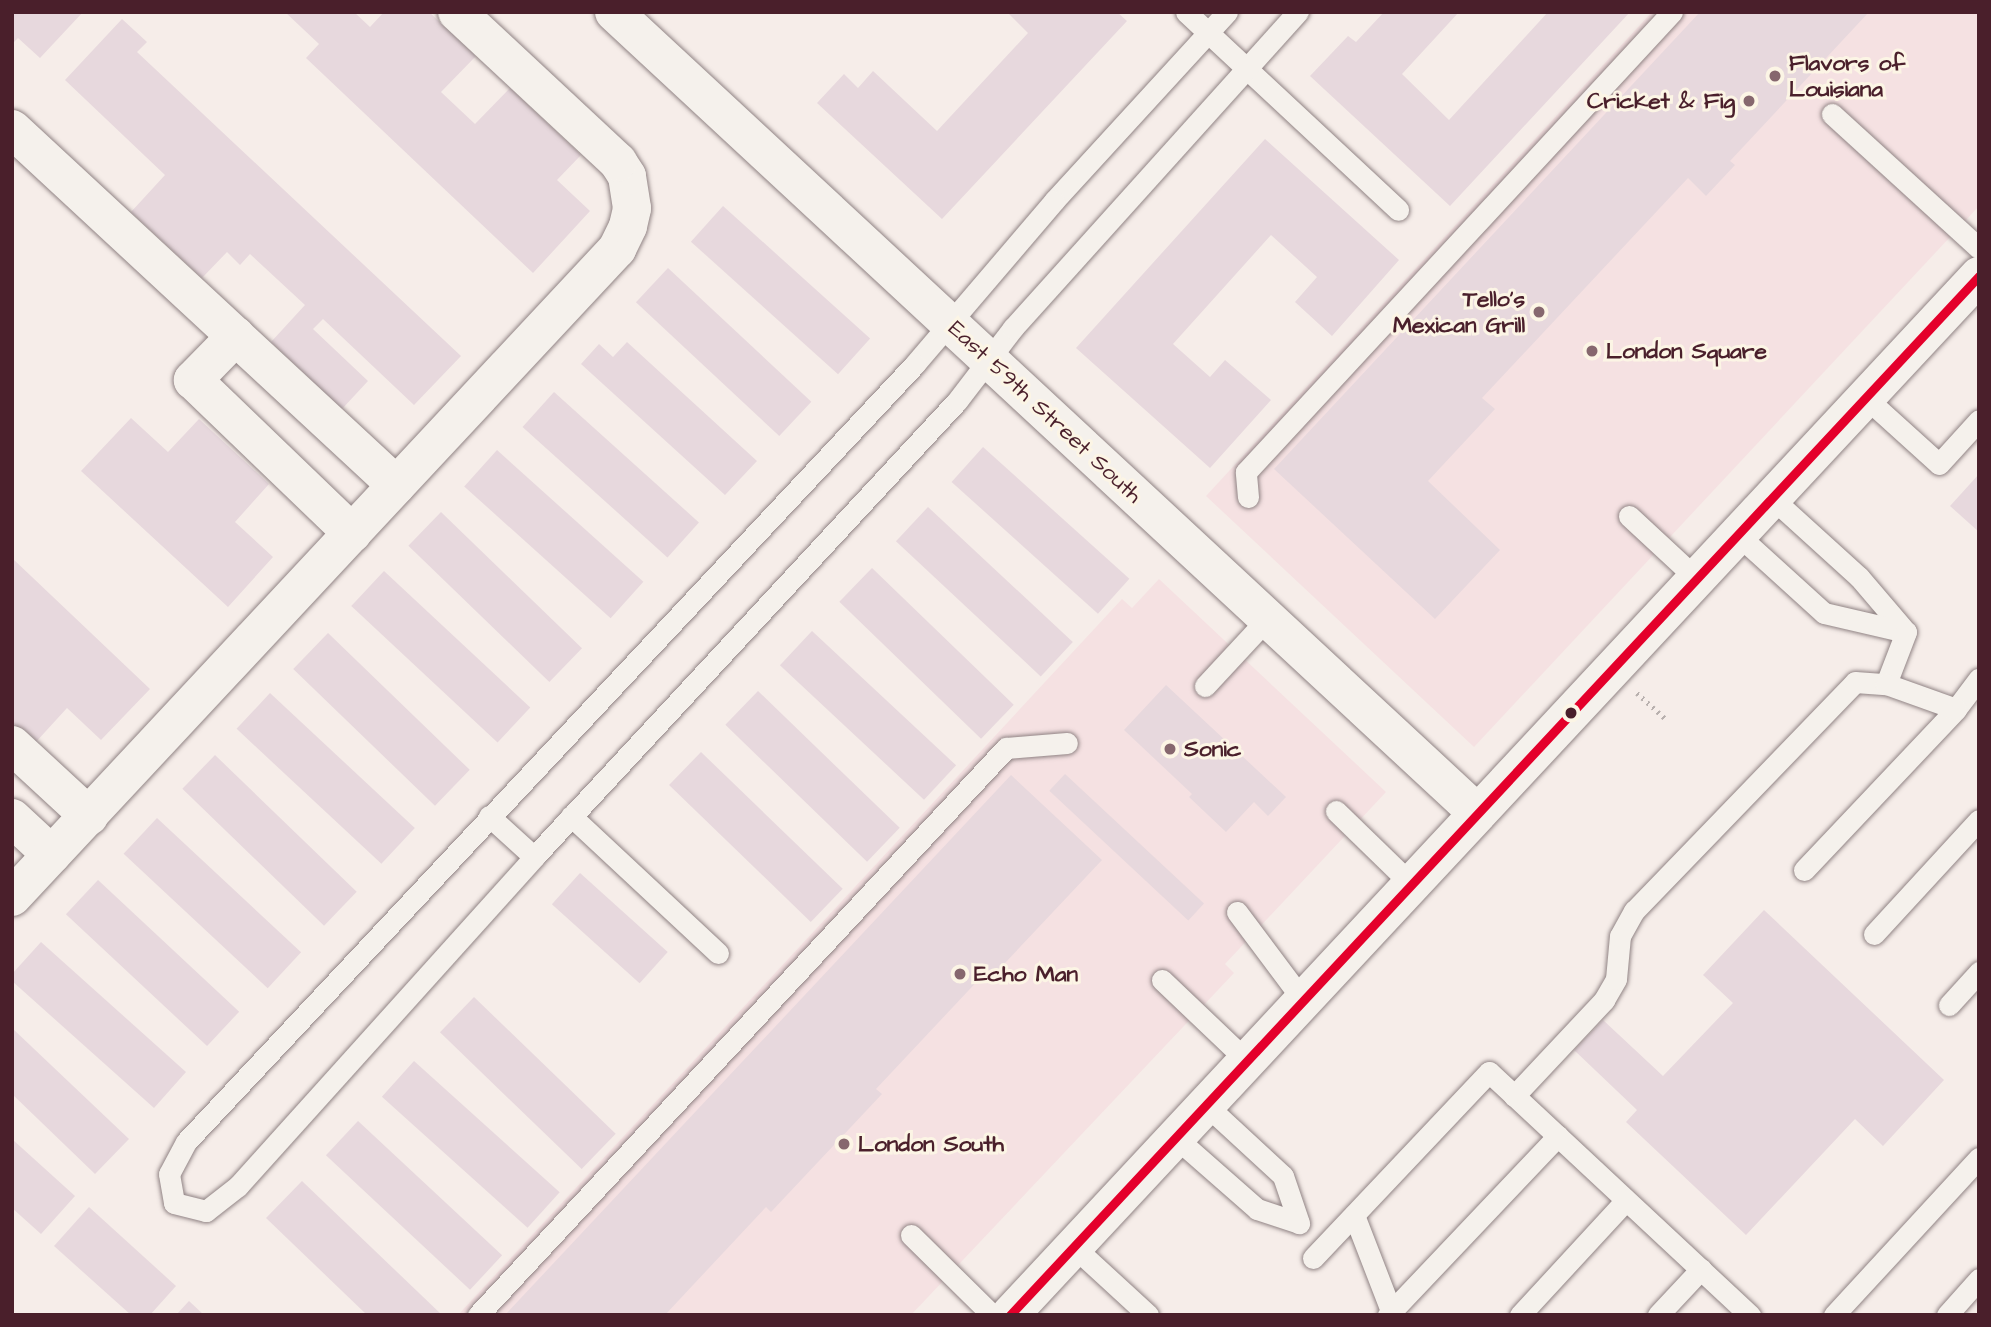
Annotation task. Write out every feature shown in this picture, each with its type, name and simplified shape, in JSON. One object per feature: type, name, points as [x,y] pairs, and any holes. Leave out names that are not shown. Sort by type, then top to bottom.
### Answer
[{"type":"street","points":[[12,897],[617,249],[628,226],[632,208],[627,176],[618,162],[457,12]]},
{"type":"street","name":"East 59th Street South","points":[[614,12],[1476,811]]},
{"type":"street","points":[[12,129],[396,485]]},
{"type":"street","points":[[1010,1315],[1476,811],[1773,499],[1979,276]]},
{"type":"street","points":[[236,336],[193,380],[352,533]]},
{"type":"street","points":[[12,745],[89,816]]},
{"type":"street","points":[[12,818],[52,855]]},
{"type":"lane","points":[[1186,12],[1398,210]]},
{"type":"lane","points":[[1227,12],[1054,201],[915,363],[186,1142],[169,1174],[174,1203],[206,1211],[238,1186],[534,857],[942,418],[1013,328],[1298,12]]},
{"type":"lane","points":[[1248,498],[1246,472],[1672,12]]},
{"type":"lane","points":[[1832,114],[1979,248]]},
{"type":"lane","points":[[1866,398],[1939,464],[1979,420]]},
{"type":"lane","points":[[1773,499],[1859,578],[1906,632]]},
{"type":"lane","points":[[1629,516],[1697,579]]},
{"type":"lane","points":[[1738,536],[1824,613],[1906,632]]},
{"type":"lane","points":[[1205,686],[1268,618]]},
{"type":"lane","points":[[1886,684],[1906,632]]},
{"type":"lane","points":[[1804,870],[1956,709],[1979,680]]},
{"type":"lane","points":[[1514,1096],[1604,1000],[1616,979],[1620,936],[1634,911],[1855,682],[1886,684],[1956,709]]},
{"type":"lane","points":[[478,1315],[1006,748],[1067,743]]},
{"type":"lane","points":[[1336,811],[1410,883]]},
{"type":"lane","points":[[489,816],[534,857]]},
{"type":"lane","points":[[571,817],[718,953]]},
{"type":"lane","points":[[1874,934],[1979,820]]},
{"type":"lane","points":[[1237,912],[1303,999]]},
{"type":"lane","points":[[1949,1005],[1979,972]]},
{"type":"lane","points":[[1162,980],[1246,1060]]},
{"type":"lane","points":[[1313,1258],[1489,1072],[1750,1315]]},
{"type":"lane","points":[[1175,1137],[1257,1209],[1298,1223],[1283,1176],[1205,1104]]},
{"type":"lane","points":[[1354,1215],[1390,1313],[1558,1136]]},
{"type":"lane","points":[[1833,1315],[1979,1158]]},
{"type":"lane","points":[[1520,1315],[1626,1200]]},
{"type":"lane","points":[[911,1235],[992,1315]]},
{"type":"lane","points":[[1073,1246],[1148,1315]]},
{"type":"lane","points":[[1658,1315],[1701,1269]]},
{"type":"lane","points":[[1947,1315],[1979,1279]]},
{"type":"shaded area","name":"London Square","points":[[1652,12],[1979,12],[1979,206],[1474,747],[1206,496]]},
{"type":"shaded area","name":"London South","points":[[1159,579],[1386,792],[1225,964],[1234,973],[911,1315],[458,1315],[1122,599],[1132,608]]},
{"type":"building","points":[[12,12],[83,12],[40,58],[18,38],[12,44]]},
{"type":"building","points":[[285,12],[354,12],[370,27],[384,12],[429,12],[476,56],[441,92],[475,124],[510,88],[581,155],[557,180],[590,211],[533,273],[306,58],[319,44]]},
{"type":"building","points":[[1007,12],[1117,12],[1127,21],[942,219],[817,103],[844,74],[858,88],[873,71],[937,131],[1028,33]]},
{"type":"building","points":[[1384,12],[1459,12],[1402,74],[1449,120],[1548,12],[1630,12],[1450,206],[1310,76],[1348,36],[1356,42]]},
{"type":"building","points":[[1700,12],[1869,12],[1730,161],[1735,165],[1706,196],[1688,178],[1482,398],[1495,409],[1428,481],[1500,550],[1435,619],[1274,469]]},
{"type":"building","points":[[122,19],[147,42],[137,52],[461,356],[414,405],[323,319],[313,329],[368,381],[342,409],[271,342],[305,305],[250,254],[240,265],[227,252],[202,278],[131,212],[165,175],[65,80]]},
{"type":"building","points":[[1265,139],[1399,260],[1332,336],[1295,302],[1317,277],[1271,235],[1173,344],[1210,377],[1225,360],[1271,400],[1210,468],[1076,348]]},
{"type":"building","points":[[723,206],[870,338],[838,374],[691,242]]},
{"type":"building","points":[[668,268],[811,402],[779,436],[636,302]]},
{"type":"building","points":[[627,342],[757,461],[725,495],[581,364],[599,344],[613,357]]},
{"type":"building","points":[[554,392],[699,522],[667,557],[523,427]]},
{"type":"building","points":[[131,418],[168,452],[199,419],[269,484],[235,522],[273,557],[228,607],[81,471]]},
{"type":"building","points":[[983,447],[1129,579],[1098,614],[952,482]]},
{"type":"building","points":[[497,450],[643,582],[611,618],[464,486]]},
{"type":"building","points":[[1979,474],[1979,532],[1950,506]]},
{"type":"building","points":[[928,507],[1073,642],[1041,676],[896,541]]},
{"type":"building","points":[[441,512],[582,648],[549,682],[408,546]]},
{"type":"building","points":[[12,558],[150,689],[101,740],[67,708],[35,743],[12,722]]},
{"type":"building","points":[[872,568],[1014,705],[981,739],[839,602]]},
{"type":"building","points":[[384,571],[530,707],[498,743],[351,606]]},
{"type":"building","points":[[812,631],[956,765],[924,800],[780,665]]},
{"type":"building","points":[[328,633],[470,770],[435,806],[293,669]]},
{"type":"building","points":[[1166,685],[1286,797],[1268,816],[1254,802],[1226,832],[1189,797],[1192,794],[1124,730]]},
{"type":"building","points":[[758,691],[900,828],[867,862],[725,725]]},
{"type":"building","points":[[270,693],[415,828],[381,864],[237,729]]},
{"type":"building","points":[[701,752],[843,889],[811,922],[669,785]]},
{"type":"building","points":[[215,755],[357,892],[324,926],[182,789]]},
{"type":"building","points":[[1065,774],[1204,904],[1188,920],[1049,791]]},
{"type":"building","points":[[1011,775],[1102,860],[989,980],[984,974],[876,1089],[882,1094],[771,1212],[766,1207],[665,1315],[505,1315]]},
{"type":"building","points":[[157,818],[301,952],[268,988],[124,854]]},
{"type":"building","points":[[580,873],[668,952],[640,983],[552,904]]},
{"type":"building","points":[[98,880],[239,1012],[207,1046],[66,914]]},
{"type":"building","points":[[1764,910],[1944,1080],[1883,1146],[1855,1119],[1746,1235],[1626,1122],[1637,1110],[1574,1050],[1603,1020],[1663,1076],[1733,1003],[1703,975]]},
{"type":"building","points":[[41,942],[186,1072],[154,1108],[12,981],[12,974]]},
{"type":"building","points":[[474,997],[616,1134],[582,1169],[440,1032]]},
{"type":"building","points":[[12,1028],[129,1139],[95,1174],[12,1094]]},
{"type":"building","points":[[414,1061],[560,1192],[528,1228],[382,1097]]},
{"type":"building","points":[[358,1121],[502,1255],[470,1290],[326,1155]]},
{"type":"building","points":[[12,1139],[75,1196],[41,1234],[12,1208]]},
{"type":"building","points":[[302,1181],[442,1315],[367,1315],[266,1218]]},
{"type":"building","points":[[89,1207],[176,1286],[150,1315],[131,1315],[54,1246]]},
{"type":"building","points":[[189,1301],[204,1315],[176,1315]]},
{"type":"transit line","points":[[1010,1315],[1979,276]]},
{"type":"place","name":"Flavors of Louisiana","points":[[1775,76]]},
{"type":"place","name":"Cricket & Fig","points":[[1749,101]]},
{"type":"place","name":"Tello's Mexican Grill","points":[[1539,312]]},
{"type":"place","name":"London Square","points":[[1592,351]]},
{"type":"place","name":"Sonic","points":[[1170,749]]},
{"type":"place","name":"Echo Man","points":[[960,974]]},
{"type":"place","name":"London South","points":[[844,1144]]}]
